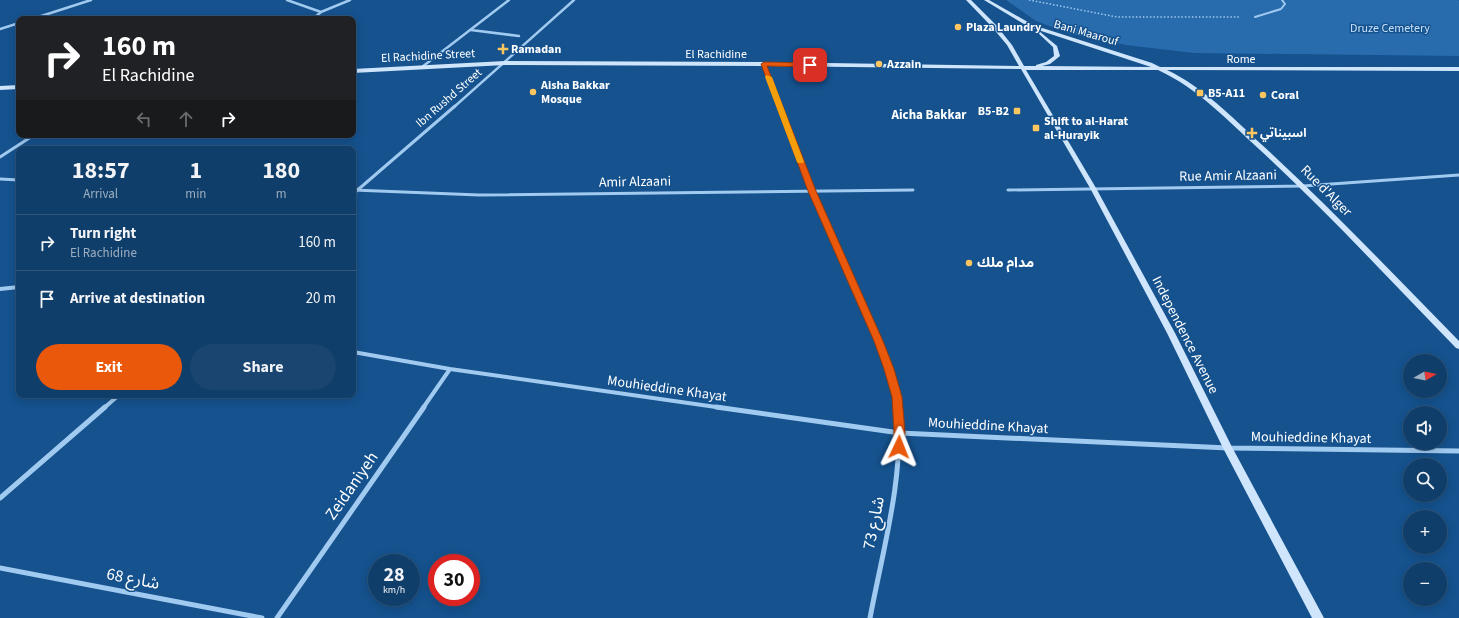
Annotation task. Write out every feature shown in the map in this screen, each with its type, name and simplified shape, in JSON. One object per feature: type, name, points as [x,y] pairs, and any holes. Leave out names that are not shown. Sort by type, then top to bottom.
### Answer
[{"type":"main road","name":"Independence Avenue","points":[[968,0],[978,8],[998,30],[1026,68],[1171,333],[1228,448],[1318,618]]},
{"type":"main road","name":"Bani Maarouf","points":[[986,0],[1031,26],[1068,39],[1138,59],[1161,69]]},
{"type":"main road","points":[[1026,68],[1048,63],[1057,56],[1057,51],[1052,43],[1031,26]]},
{"type":"main road","name":"El Rachidine","points":[[505,63],[764,64],[1026,68]]},
{"type":"main road","name":"El Rachidine Street","points":[[356,71],[505,63]]},
{"type":"main road","name":"Rome","points":[[1026,68],[1459,68]]},
{"type":"main road","name":"Rue d'Alger","points":[[1161,69],[1175,76],[1206,96],[1303,186],[1459,346]]},
{"type":"main road","points":[[0,88],[16,87]]},
{"type":"street","points":[[41,16],[91,0]]},
{"type":"street","points":[[287,0],[321,12]]},
{"type":"street","points":[[316,16],[321,12],[350,0]]},
{"type":"street","points":[[422,67],[509,0]]},
{"type":"street","name":"Ibn Rushd Street","points":[[356,189],[505,63],[574,0]]},
{"type":"street","points":[[0,29],[16,24]]},
{"type":"street","points":[[471,30],[518,36]]},
{"type":"street","name":"شارع 73","points":[[764,64],[812,191],[878,341],[889,369],[897,397],[900,432],[897,477],[870,618]]},
{"type":"street","points":[[17,146],[29,138]]},
{"type":"street","points":[[0,157],[16,147]]},
{"type":"street","name":"Rue Amir Alzaani","points":[[1093,188],[1303,186],[1459,175]]},
{"type":"street","points":[[0,179],[16,180]]},
{"type":"street","points":[[1008,190],[1093,188]]},
{"type":"street","name":"Amir Alzaani","points":[[356,190],[479,195],[914,190]]},
{"type":"street","points":[[0,289],[16,287]]},
{"type":"street","name":"Mouhieddine Khayat","points":[[356,353],[450,369],[900,432],[1228,448],[1459,451]]},
{"type":"street","name":"Zeidaniyeh","points":[[277,618],[450,369]]},
{"type":"street","points":[[0,498],[116,398]]},
{"type":"street","name":"شارع 68","points":[[0,568],[262,618]]},
{"type":"lane","points":[[1255,17],[1281,9],[1285,4],[1282,0]]},
{"type":"path","points":[[1029,0],[1117,17],[1255,17]]},
{"type":"green space","name":"Druze Cemetery","points":[[1006,0],[1458,0],[1459,56],[1194,53],[1126,45],[1068,33],[1036,21]]},
{"type":"slow traffic","points":[[769,77],[801,162]]},
{"type":"place","name":"Plaza Laundry","points":[[958,27]]},
{"type":"place","name":"Ramadan","points":[[503,49]]},
{"type":"place","name":"Azzain","points":[[879,64]]},
{"type":"place","name":"Aisha Bakkar Mosque","points":[[533,92]]},
{"type":"place","name":"B5-A11","points":[[1200,93]]},
{"type":"place","name":"Coral","points":[[1263,95]]},
{"type":"place","name":"B5-B2","points":[[1017,111]]},
{"type":"place","name":"Shift to al-Harat al-Hurayik","points":[[1036,128]]},
{"type":"place","name":"اسبيناتي","points":[[1252,133]]},
{"type":"place","name":"مدام ملك","points":[[969,263]]},
{"type":"district","name":"Aicha Bakkar","points":[[929,115]]},
{"type":"route","points":[[810,65],[764,64],[812,191],[889,369],[897,397],[900,432],[899,447]]}]
